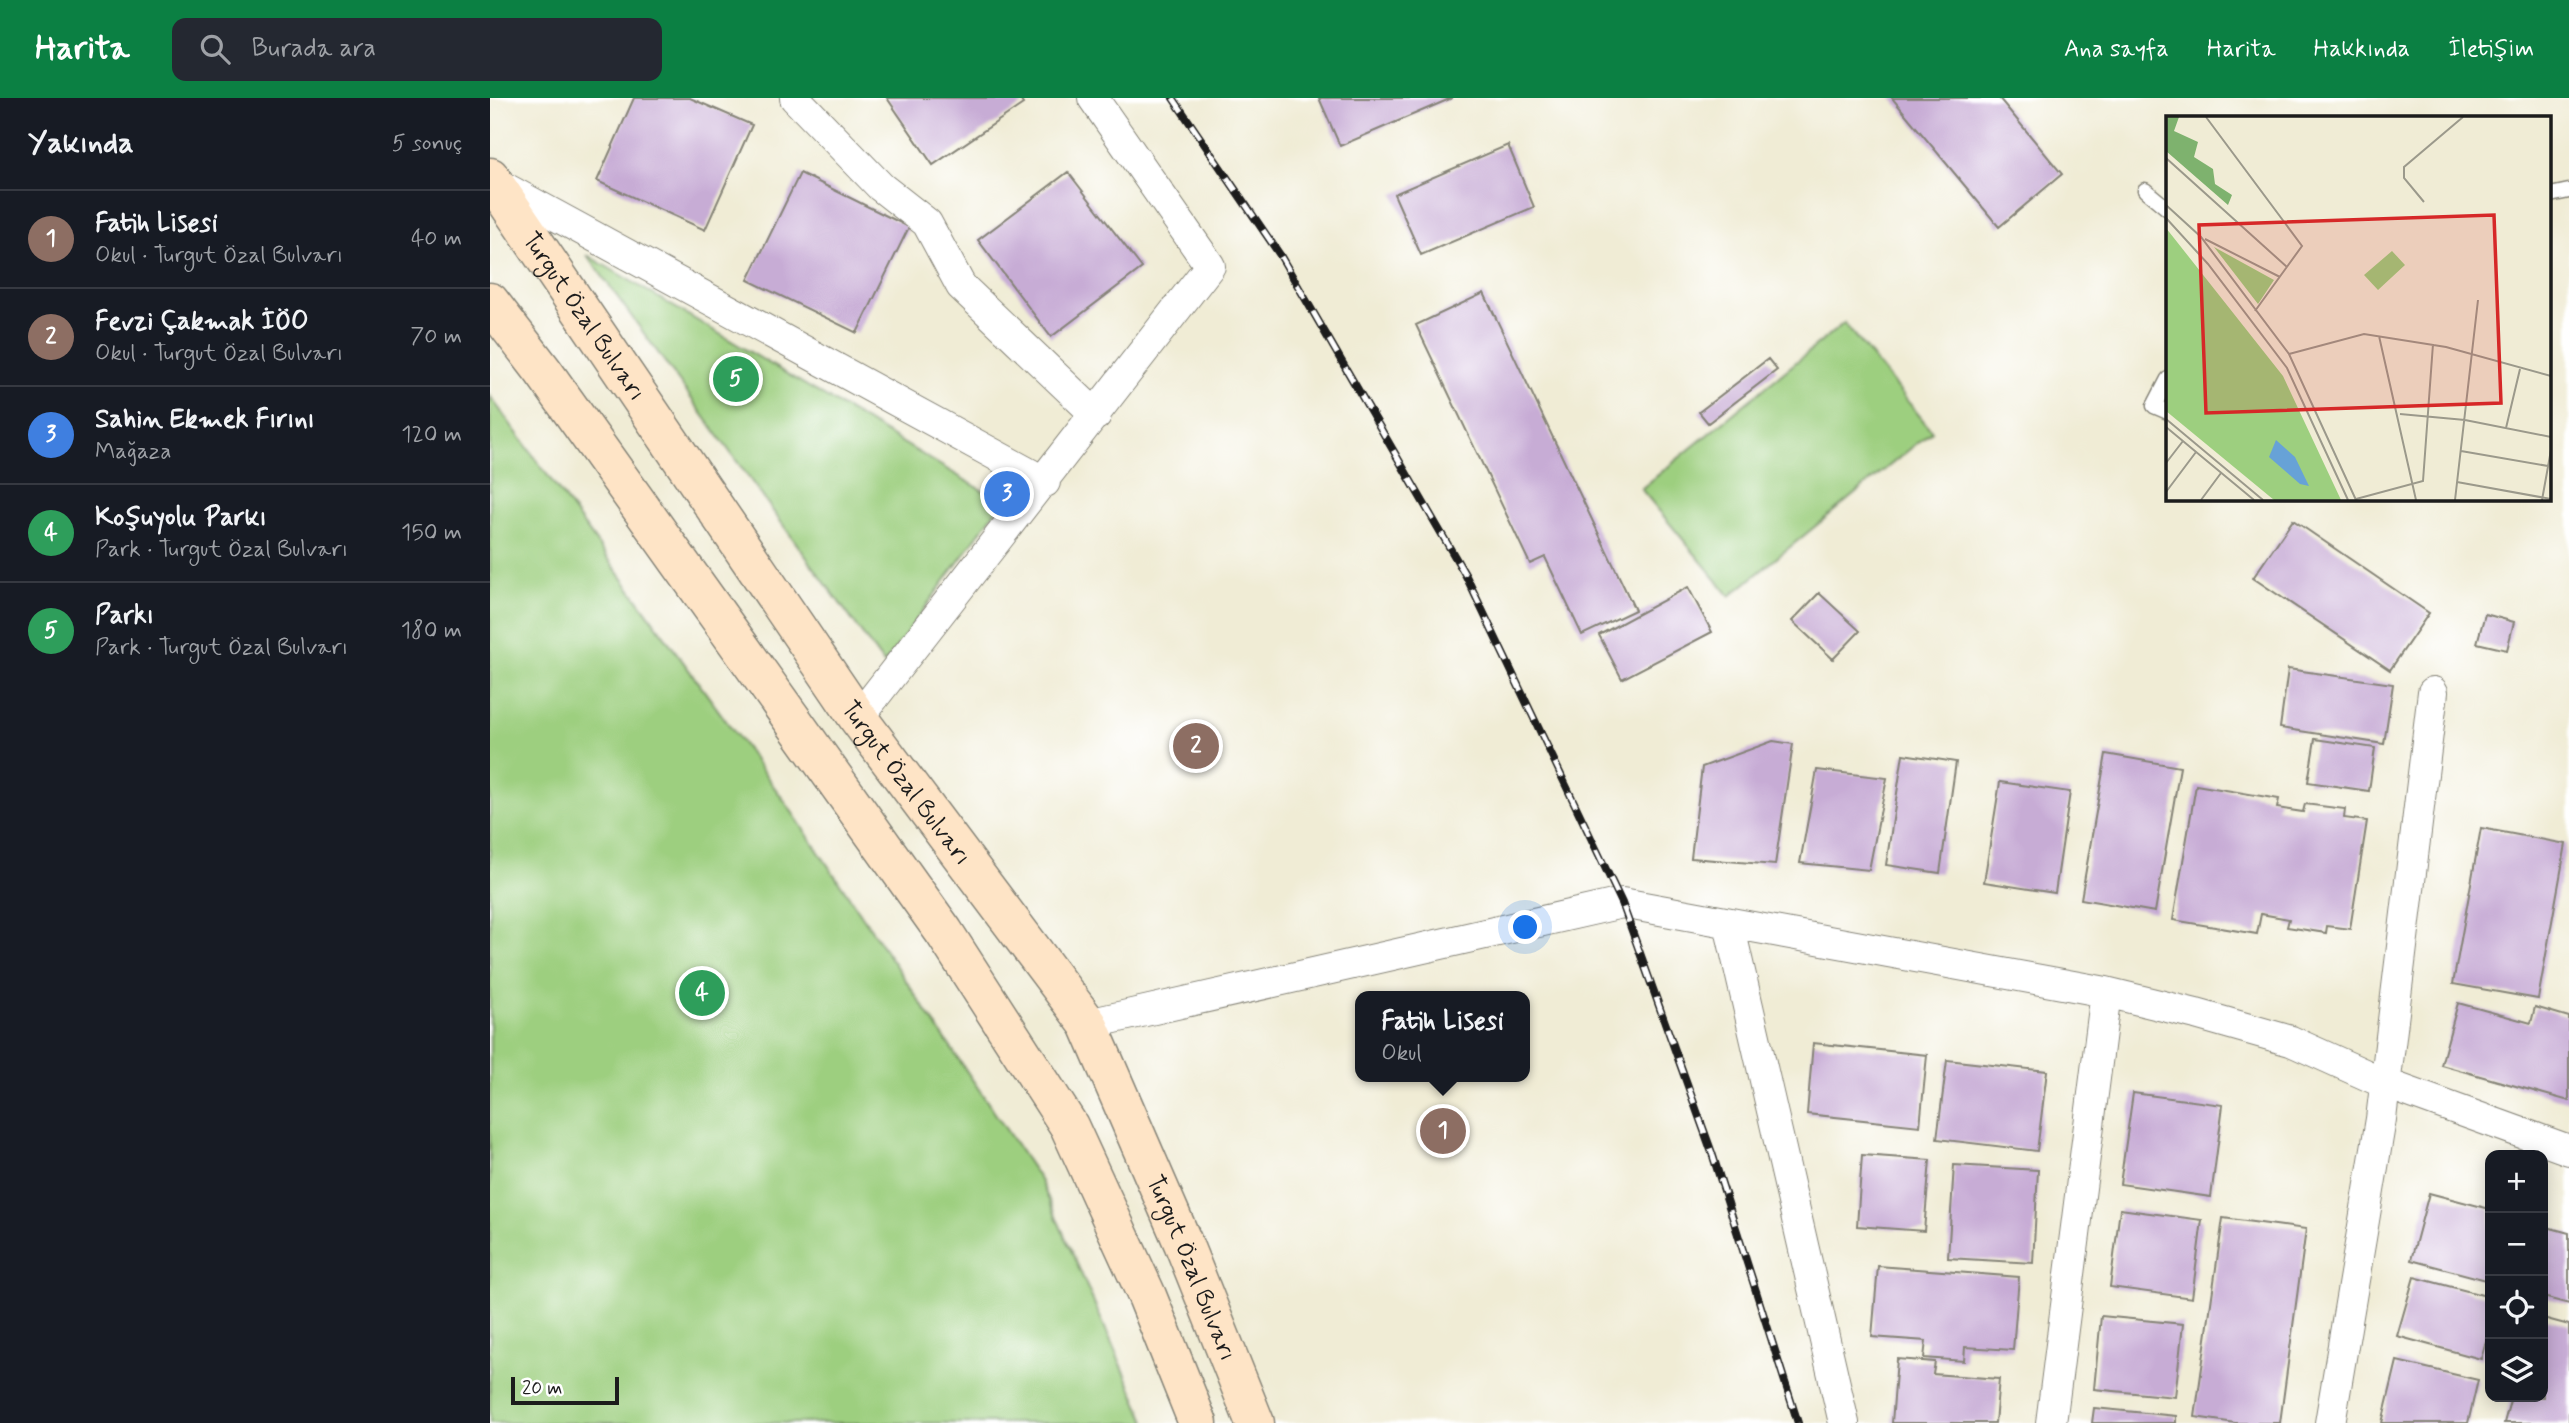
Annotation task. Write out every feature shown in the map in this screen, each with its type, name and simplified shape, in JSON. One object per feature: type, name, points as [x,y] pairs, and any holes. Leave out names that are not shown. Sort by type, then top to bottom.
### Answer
[{"type":"main road","name":"Turgut Özal Bulvarı","points":[[493,180],[858,718],[1088,1024],[1183,1243],[1255,1423]]},
{"type":"main road","points":[[490,302],[543,371],[944,932],[1069,1126],[1147,1296],[1198,1423]]},
{"type":"street","points":[[795,98],[881,187],[927,223],[961,286],[1096,415]]},
{"type":"street","points":[[858,718],[1045,482],[1210,266],[1093,98]]},
{"type":"street","points":[[493,180],[1045,482]]},
{"type":"street","points":[[2330,1423],[2370,1192],[2433,692]]},
{"type":"street","points":[[1088,1024],[1622,903],[2106,992],[2291,1041],[2384,1083],[2569,1150]]},
{"type":"street","points":[[1729,924],[1844,1423]]},
{"type":"street","points":[[2051,1423],[2106,992]]},
{"type":"lane","points":[[2145,190],[2166,207]]},
{"type":"lane","points":[[2166,383],[2154,407],[2166,411]]},
{"type":"green space","points":[[587,255],[1002,502],[884,664]]},
{"type":"green space","points":[[1844,323],[1932,431],[1730,596],[1641,489]]},
{"type":"green space","points":[[490,396],[788,806],[1040,1180],[1147,1423],[490,1423]]},
{"type":"building","points":[[634,98],[690,98],[752,125],[705,230],[597,181]]},
{"type":"building","points":[[887,98],[1019,98],[1023,104],[933,165]]},
{"type":"building","points":[[1319,98],[1452,98],[1340,146]]},
{"type":"building","points":[[1892,98],[1999,98],[2062,174],[1999,227]]},
{"type":"building","points":[[1508,145],[1534,207],[1421,255],[1394,194]]},
{"type":"building","points":[[1068,172],[1142,268],[1051,337],[978,240]]},
{"type":"building","points":[[800,173],[909,227],[857,333],[748,280]]},
{"type":"building","points":[[1484,293],[1635,610],[1582,635],[1545,557],[1530,564],[1416,325]]},
{"type":"building","points":[[1768,359],[1777,370],[1708,423],[1699,412]]},
{"type":"building","points":[[2293,520],[2429,613],[2390,670],[2253,578]]},
{"type":"building","points":[[1688,587],[1712,632],[1622,679],[1599,635]]},
{"type":"building","points":[[1819,593],[1860,631],[1833,659],[1792,621]]},
{"type":"building","points":[[2485,614],[2514,622],[2507,650],[2477,643]]},
{"type":"building","points":[[2288,669],[2393,684],[2384,744],[2280,728]]},
{"type":"building","points":[[2315,739],[2375,748],[2369,791],[2308,782]]},
{"type":"building","points":[[1773,741],[1793,744],[1775,865],[1691,858],[1702,767]]},
{"type":"building","points":[[1903,754],[1956,762],[1940,873],[1886,865]]},
{"type":"building","points":[[2106,754],[2180,767],[2155,912],[2081,899]]},
{"type":"building","points":[[1817,770],[1887,778],[1869,870],[1800,863]]},
{"type":"building","points":[[2000,782],[2070,792],[2055,893],[1984,882]]},
{"type":"building","points":[[2196,785],[2279,799],[2277,808],[2303,812],[2305,804],[2345,809],[2344,818],[2367,821],[2350,929],[2327,926],[2326,933],[2287,927],[2289,919],[2261,914],[2257,934],[2173,920]]},
{"type":"building","points":[[2481,828],[2566,844],[2538,999],[2453,984]]},
{"type":"building","points":[[2458,1003],[2531,1023],[2535,1007],[2569,1017],[2569,1101],[2441,1065]]},
{"type":"building","points":[[1813,1043],[1927,1055],[1920,1126],[1807,1114]]},
{"type":"building","points":[[1947,1060],[2047,1071],[2037,1151],[1937,1139]]},
{"type":"building","points":[[2133,1093],[2223,1105],[2211,1197],[2120,1184]]},
{"type":"building","points":[[1862,1155],[1930,1160],[1924,1231],[1857,1226]]},
{"type":"building","points":[[1954,1165],[2038,1170],[2033,1263],[1948,1258]]},
{"type":"building","points":[[2429,1193],[2485,1208],[2485,1280],[2411,1260]]},
{"type":"building","points":[[2120,1209],[2202,1220],[2192,1298],[2110,1287]]},
{"type":"building","points":[[2223,1218],[2306,1229],[2280,1423],[2235,1423],[2195,1417]]},
{"type":"building","points":[[2548,1227],[2569,1233],[2569,1304],[2548,1298]]},
{"type":"building","points":[[1878,1266],[2019,1277],[2013,1350],[1965,1347],[1964,1361],[1924,1358],[1926,1341],[1872,1337]]},
{"type":"building","points":[[2414,1277],[2485,1296],[2485,1344],[2481,1359],[2397,1336]]},
{"type":"building","points":[[2101,1316],[2183,1324],[2175,1397],[2094,1389]]},
{"type":"building","points":[[2548,1319],[2569,1325],[2569,1423],[2504,1423],[2510,1402],[2548,1402]]},
{"type":"building","points":[[1897,1359],[1935,1362],[1933,1374],[1999,1379],[1995,1423],[1892,1423]]},
{"type":"building","points":[[2397,1361],[2478,1380],[2468,1423],[2382,1423]]},
{"type":"building","points":[[2094,1408],[2176,1416],[2176,1423],[2092,1423]]},
{"type":"railway","points":[[1173,98],[1280,255],[1466,576],[1622,903],[1712,1153],[1798,1423]]},
{"type":"place","name":"Parkı","points":[[736,379]]},
{"type":"place","name":"Sahin Ekmek Fırını","points":[[1007,494]]},
{"type":"place","name":"Fevzi Çakmak İÖO","points":[[1196,746]]},
{"type":"place","name":"Koşuyolu Parkı","points":[[702,993]]},
{"type":"place","name":"Fatih Lisesi","points":[[1443,1131]]}]
